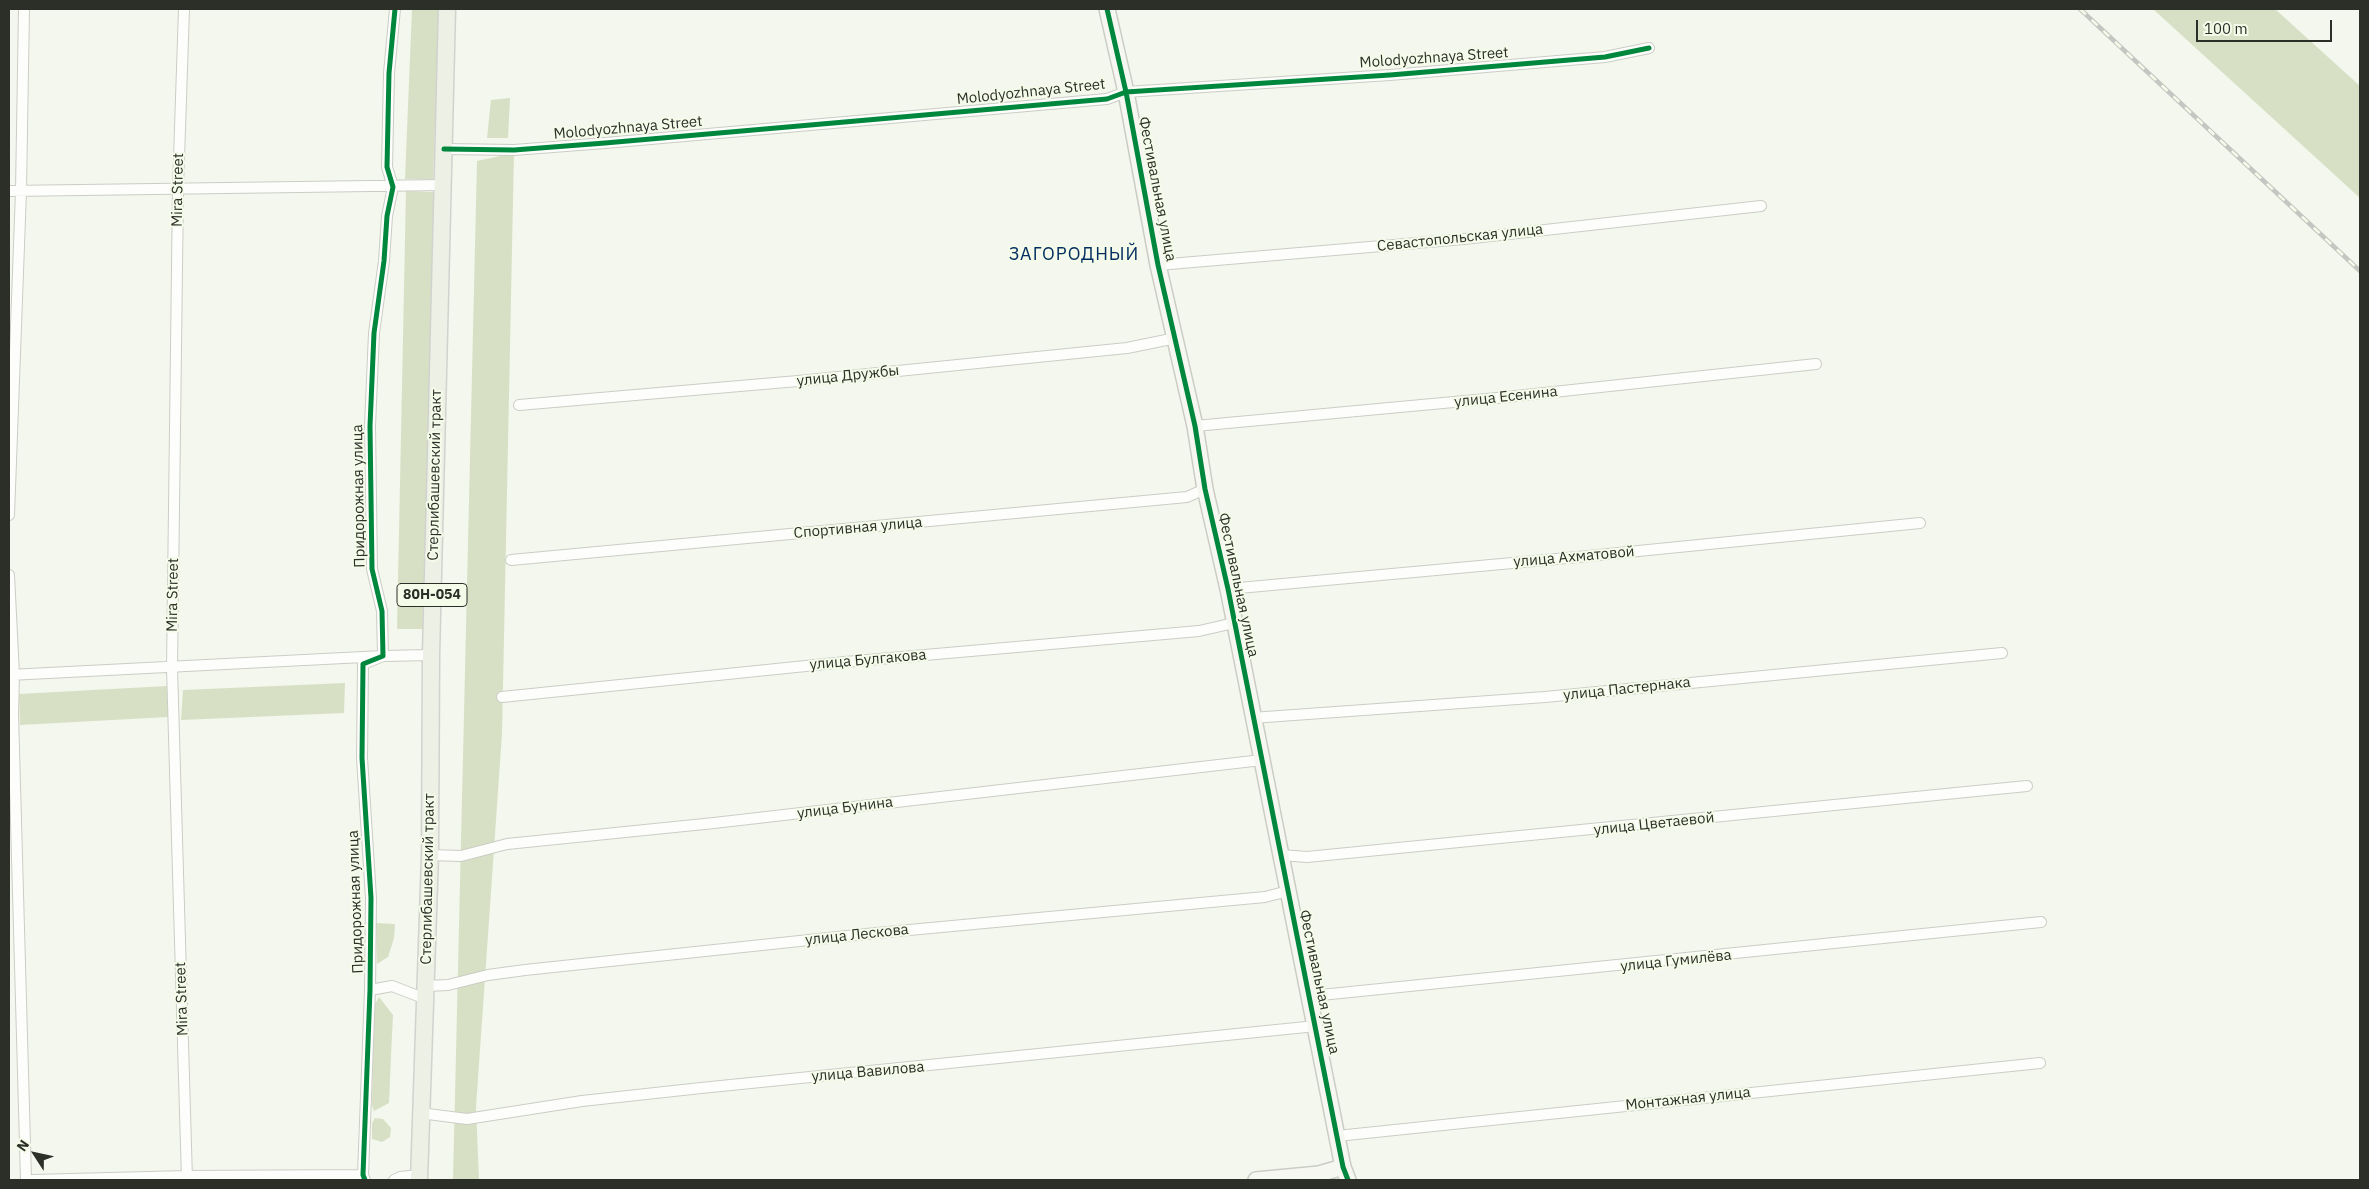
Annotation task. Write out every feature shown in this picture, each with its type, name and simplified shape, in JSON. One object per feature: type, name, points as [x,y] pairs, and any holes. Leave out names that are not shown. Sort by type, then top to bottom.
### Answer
[{"type":"main road","name":"Стерлибашевский тракт","points":[[419,1178],[430,855],[431,655],[447,9]]},
{"type":"street","points":[[9,515],[21,191],[24,9]]},
{"type":"street","name":"Mira Street","points":[[184,9],[178,188],[172,668],[187,1178]]},
{"type":"street","name":"Придорожная улица","points":[[364,1178],[372,898],[362,758],[364,664],[383,656],[382,611],[372,569],[370,426],[374,333],[384,261],[387,216],[393,187],[387,166],[389,72],[394,9]]},
{"type":"street","name":"Фестивальная улица","points":[[1107,9],[1126,92],[1158,265],[1195,426],[1205,489],[1228,589],[1252,718],[1345,1174]]},
{"type":"street","name":"Molodyozhnaya Street","points":[[444,149],[514,150],[615,142],[1106,99],[1126,92],[1381,75],[1605,57],[1649,48]]},
{"type":"street","points":[[9,191],[442,185]]},
{"type":"street","name":"Севастопольская улица","points":[[1158,265],[1464,239],[1761,206]]},
{"type":"street","name":"улица Дружбы","points":[[519,405],[798,381],[1127,348],[1176,338]]},
{"type":"street","name":"улица Есенина","points":[[1195,426],[1488,399],[1816,364]]},
{"type":"street","name":"Спортивная улица","points":[[511,560],[1187,497],[1205,489]]},
{"type":"street","name":"улица Ахматовой","points":[[1228,589],[1920,523]]},
{"type":"street","points":[[9,575],[26,1180]]},
{"type":"street","name":"улица Булгакова","points":[[502,697],[845,662],[1199,631],[1234,623]]},
{"type":"street","name":"улица Пастернака","points":[[1252,718],[1545,697],[2002,652]]},
{"type":"street","points":[[11,675],[431,655]]},
{"type":"street","name":"улица Бунина","points":[[430,855],[461,856],[506,844],[714,823],[1262,760]]},
{"type":"street","name":"улица Цветаевой","points":[[1281,855],[1326,855],[2026,786]]},
{"type":"street","name":"улица Лескова","points":[[426,992],[488,975],[534,969],[866,934],[1265,897],[1288,891]]},
{"type":"street","name":"улица Гумилёва","points":[[1310,996],[2041,922]]},
{"type":"street","points":[[370,990],[392,986],[426,992]]},
{"type":"street","name":"улица Вавилова","points":[[420,1113],[467,1119],[582,1101],[1316,1026]]},
{"type":"street","name":"Монтажная улица","points":[[1337,1136],[2040,1064]]},
{"type":"street","points":[[1256,1180],[1319,1174],[1345,1174]]},
{"type":"street","points":[[394,1180],[400,1177],[419,1178]]},
{"type":"street","points":[[32,1180],[364,1178]]},
{"type":"green space","points":[[412,9],[439,9],[433,179],[405,179]]},
{"type":"green space","points":[[2153,9],[2275,9],[2360,86],[2360,198]]},
{"type":"green space","points":[[510,98],[508,138],[487,138],[491,100]]},
{"type":"green space","points":[[514,153],[502,734],[476,1107],[479,1180],[453,1180],[477,161]]},
{"type":"green space","points":[[406,191],[435,192],[426,629],[397,629]]},
{"type":"green space","points":[[345,683],[344,713],[181,720],[183,690]]},
{"type":"green space","points":[[167,686],[168,717],[20,725],[19,694]]},
{"type":"green space","points":[[376,923],[395,924],[394,938],[388,957],[377,964]]},
{"type":"green space","points":[[379,997],[393,1015],[389,1103],[374,1111],[372,1105],[374,1006]]},
{"type":"green space","points":[[375,1118],[383,1119],[391,1128],[390,1137],[382,1142],[372,1139],[372,1123]]},
{"type":"railway","points":[[2080,9],[2360,271]]},
{"type":"cycle path","points":[[365,1180],[363,1175],[370,990],[371,898],[362,758],[363,664],[383,656],[382,611],[372,569],[370,426],[374,333],[384,261],[387,216],[393,187],[387,167],[389,73],[395,9]]},
{"type":"cycle path","points":[[1107,9],[1126,92],[1158,265],[1195,426],[1205,489],[1228,589],[1343,1167],[1348,1180]]},
{"type":"cycle path","points":[[444,149],[514,150],[605,143],[1107,99],[1126,92],[1390,75],[1605,57],[1649,48]]},
{"type":"district","name":"ЗАГОРОДНЫЙ","points":[[1074,255]]}]
